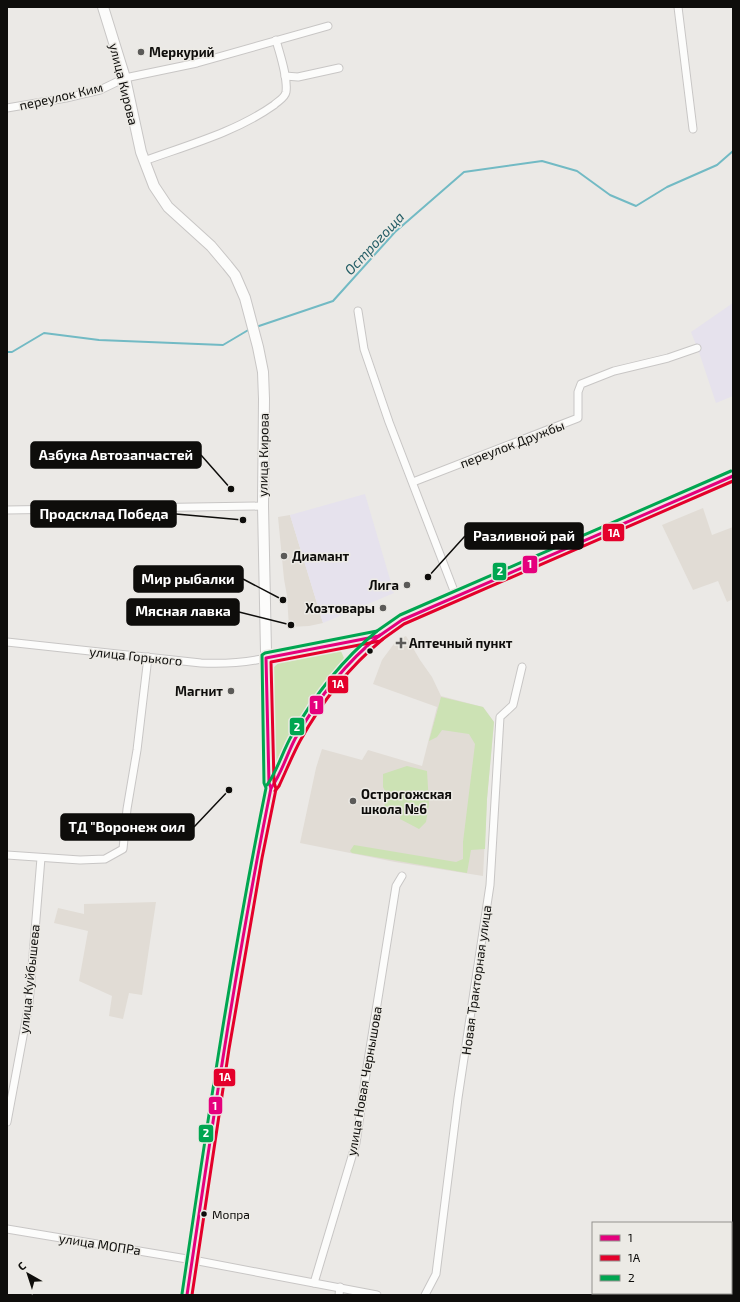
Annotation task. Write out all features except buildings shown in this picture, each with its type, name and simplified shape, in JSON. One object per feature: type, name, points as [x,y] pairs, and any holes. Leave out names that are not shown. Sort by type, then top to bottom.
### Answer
[{"type":"main road","name":"улица Кирова","points":[[103,7],[125,78],[144,161],[154,186],[168,207],[211,246],[227,264],[240,286],[249,310],[258,347],[263,372],[264,399],[263,506],[268,748],[271,788]]},
{"type":"main road","points":[[187,1295],[224,1048],[271,788],[288,752],[303,726],[325,694],[348,665],[379,636],[402,620],[733,476]]},
{"type":"street","points":[[678,7],[692,129]]},
{"type":"street","name":"переулок Ким","points":[[7,108],[66,98],[100,90],[125,78],[197,63],[328,26]]},
{"type":"street","points":[[144,161],[221,133],[260,114],[283,98],[286,93],[285,76],[276,40]]},
{"type":"street","points":[[285,76],[298,76],[339,68]]},
{"type":"street","points":[[358,311],[364,349],[389,422],[456,596]]},
{"type":"street","name":"переулок Дружбы","points":[[413,482],[578,418],[578,392],[582,384],[614,371],[668,358],[697,348]]},
{"type":"street","points":[[7,510],[263,506]]},
{"type":"street","name":"улица Горького","points":[[7,642],[201,663],[223,664],[252,661],[379,636]]},
{"type":"street","points":[[7,855],[80,860],[105,859],[123,849],[148,657]]},
{"type":"street","name":"Новая Тракторная улица","points":[[425,1295],[436,1274],[458,1098],[490,885],[500,717],[514,705],[522,667]]},
{"type":"street","name":"улица Куйбышева","points":[[7,1122],[29,1004],[41,858]]},
{"type":"street","name":"улица Новая Чернышова","points":[[314,1283],[356,1143],[396,886],[402,876]]},
{"type":"street","name":"улица МОПРа","points":[[7,1229],[193,1260],[377,1295]]},
{"type":"street","points":[[339,1295],[340,1287]]},
{"type":"shaded area","points":[[733,303],[733,396],[716,403],[691,332]]},
{"type":"shaded area","points":[[365,494],[394,593],[323,623],[290,515]]},
{"type":"shaded area","points":[[703,508],[712,535],[733,527],[733,599],[727,602],[718,581],[693,590],[662,525]]},
{"type":"shaded area","points":[[290,515],[323,623],[309,626],[289,627],[278,517]]},
{"type":"shaded area","points":[[406,636],[432,677],[441,696],[483,707],[494,722],[487,799],[483,876],[395,862],[300,843],[316,768],[322,749],[362,760],[368,750],[422,766],[437,707],[373,684],[382,660],[396,641]]},
{"type":"shaded area","points":[[156,902],[142,995],[129,993],[123,1019],[109,1016],[112,996],[79,981],[88,931],[54,923],[58,908],[84,914],[84,904]]},
{"type":"green space","points":[[340,649],[344,658],[291,734],[274,766],[274,667],[282,660]]},
{"type":"green space","points":[[441,697],[483,707],[494,722],[487,799],[485,849],[471,850],[467,873],[352,853],[350,851],[354,845],[456,862],[463,859],[463,842],[475,744],[469,734],[442,730],[437,737],[429,741]]},
{"type":"green space","points":[[407,766],[427,771],[429,804],[426,822],[419,829],[400,819],[402,810],[384,807],[387,795],[383,787],[383,774]]},
{"type":"waterway","name":"Острогоща","points":[[256,327],[333,301],[395,232],[464,172],[542,161],[577,171],[610,195],[636,206],[667,187],[717,165],[733,151]]},
{"type":"waterway","name":"Острогоща","points":[[7,352],[12,352],[44,333],[99,340],[223,345],[250,329]]},
{"type":"transit line","name":"2","points":[[182,1294],[231,977],[266,788],[264,783],[262,655],[265,653],[377,631],[400,615],[731,471]]},
{"type":"transit line","name":"1","points":[[187,1295],[236,978],[271,788],[269,783],[266,658],[379,636],[402,620],[733,476]]},
{"type":"transit line","name":"1А","points":[[192,1295],[229,1049],[262,858],[276,789],[274,782],[271,662],[380,641],[404,624],[733,481]]},
{"type":"transit line","name":"2","points":[[267,785],[274,774],[292,735],[319,693],[352,654],[377,631]]},
{"type":"transit line","name":"1","points":[[271,788],[278,777],[295,739],[322,696],[355,658],[380,635]]},
{"type":"transit line","name":"1А","points":[[275,791],[279,786],[300,741],[317,713],[347,674],[383,639]]},
{"type":"place","name":"Меркурий","points":[[141,52]]},
{"type":"place","name":"Азбука Автозапчастей","points":[[231,489]]},
{"type":"place","name":"Продсклад Победа","points":[[243,520]]},
{"type":"place","name":"Диамант","points":[[284,556]]},
{"type":"place","name":"Разливной рай","points":[[428,577]]},
{"type":"place","name":"Лига","points":[[407,585]]},
{"type":"place","name":"Мир рыбалки","points":[[283,600]]},
{"type":"place","name":"Хозтовары","points":[[383,608]]},
{"type":"place","name":"Мясная лавка","points":[[291,625]]},
{"type":"place","name":"Аптечный пункт","points":[[401,643]]},
{"type":"place","name":"Магнит","points":[[231,691]]},
{"type":"place","name":"ТД \"Воронеж оил","points":[[229,790]]},
{"type":"place","name":"Острогожская школа №6","points":[[353,801]]},
{"type":"place","name":"Мопра","points":[[204,1214]]}]
